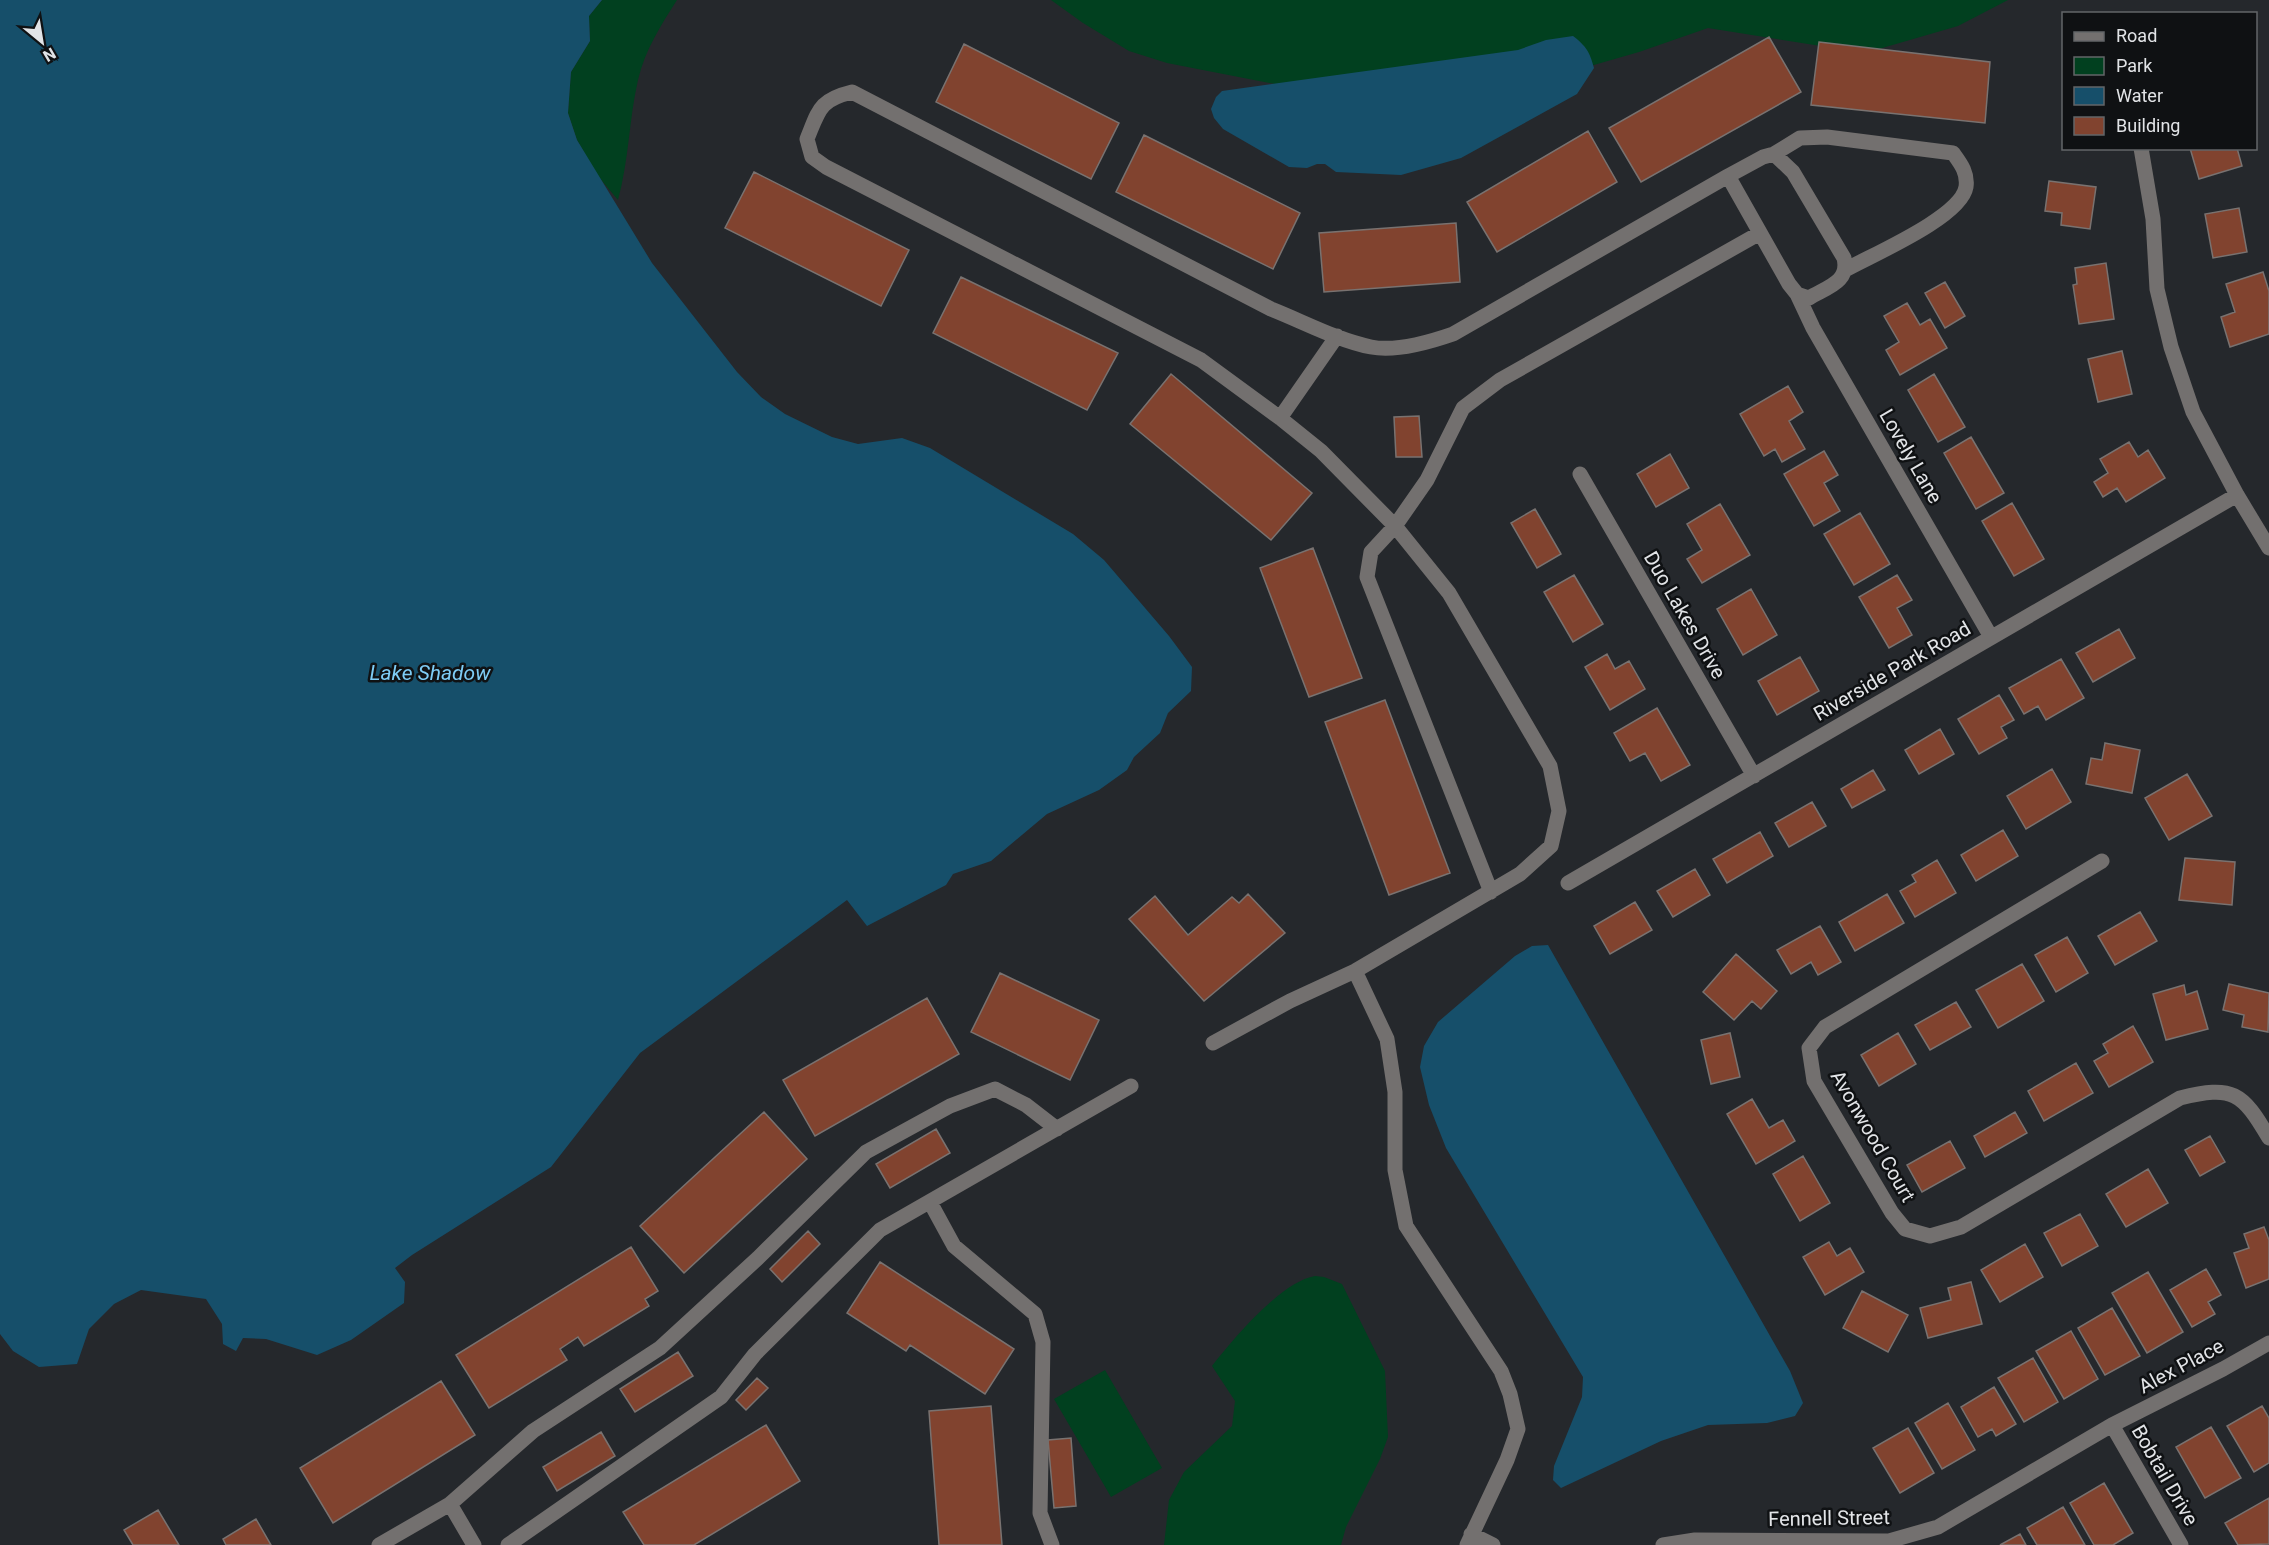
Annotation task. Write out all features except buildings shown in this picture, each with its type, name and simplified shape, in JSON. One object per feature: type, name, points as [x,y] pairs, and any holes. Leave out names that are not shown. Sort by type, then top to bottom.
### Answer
[{"type":"street","points":[[1213,1043],[1290,1001],[1355,971],[1520,874],[1551,846],[1560,811],[1550,766],[1449,593],[1395,526],[1321,451],[1201,360],[826,167],[812,157],[807,139],[821,106],[834,96],[852,92],[1271,309],[1373,348],[1416,346],[1453,334],[1728,176],[1763,157],[1774,154],[1800,138],[1827,137],[1953,153],[1965,170],[1966,188],[1959,201],[1943,218],[1847,269],[1843,277],[1809,298],[1797,294]]},
{"type":"street","points":[[2141,150],[2153,219],[2157,289],[2171,347],[2193,412],[2236,495],[2269,548]]},
{"type":"street","points":[[1774,154],[1793,172],[1844,258],[1847,269]]},
{"type":"street","name":"Lovely Lane","points":[[1728,176],[1991,637]]},
{"type":"street","points":[[1491,892],[1367,577],[1371,552],[1395,526],[1427,480],[1463,408],[1500,380],[1760,233]]},
{"type":"street","points":[[1280,418],[1337,336]]},
{"type":"street","name":"Duo Lakes Drive","points":[[1580,474],[1754,776]]},
{"type":"street","name":"Riverside Park Road","points":[[1568,883],[2236,495]]},
{"type":"street","name":"Avonwood Court","points":[[2102,861],[1824,1028],[1809,1048],[1814,1082],[1892,1213],[1905,1229],[1930,1236],[1961,1227],[2180,1098],[2208,1091],[2229,1092],[2252,1110],[2269,1138]]},
{"type":"street","points":[[1355,971],[1387,1039],[1395,1092],[1395,1170],[1406,1226],[1500,1371],[1510,1394],[1518,1429],[1507,1460],[1469,1540],[1493,1545]]},
{"type":"street","points":[[508,1545],[721,1396],[755,1354],[880,1230],[1131,1086]]},
{"type":"street","points":[[379,1545],[450,1504],[533,1431],[660,1348],[758,1258],[866,1152],[950,1106],[994,1089],[1026,1105],[1057,1129]]},
{"type":"street","points":[[930,1202],[954,1246],[1035,1314],[1043,1342],[1040,1513],[1052,1545]]},
{"type":"street","name":"Alex Place","points":[[2112,1425],[2269,1343]]},
{"type":"street","name":"Fennell Street","points":[[1663,1545],[1695,1540],[1889,1541],[1938,1527],[2112,1425]]},
{"type":"street","name":"Bobtail Drive","points":[[2112,1425],[2181,1545]]},
{"type":"street","points":[[450,1504],[474,1545]]},
{"type":"green space","points":[[602,0],[677,0],[654,38],[641,69],[618,200],[597,175],[577,140],[568,113],[571,72],[590,41],[589,16]]},
{"type":"green space","points":[[1051,0],[2008,0],[1958,26],[1865,53],[1708,28],[1639,52],[1566,73],[1280,85],[1167,63],[1129,51]]},
{"type":"green space","points":[[1315,1276],[1342,1284],[1385,1371],[1388,1437],[1380,1459],[1346,1527],[1341,1545],[1164,1545],[1169,1500],[1184,1472],[1232,1426],[1235,1401],[1212,1366],[1232,1341],[1273,1300],[1302,1280]]},
{"type":"green space","points":[[1105,1370],[1162,1468],[1111,1497],[1054,1399]]},
{"type":"water","name":"Lake Shadow","points":[[0,0],[602,0],[589,16],[590,41],[571,72],[568,113],[577,140],[652,263],[737,372],[761,397],[785,414],[832,437],[858,444],[902,438],[930,448],[1073,534],[1104,560],[1169,636],[1192,667],[1191,691],[1168,713],[1160,733],[1134,757],[1127,770],[1099,790],[1047,814],[991,861],[953,874],[946,885],[867,926],[847,900],[640,1053],[551,1167],[395,1268],[405,1282],[404,1303],[351,1340],[317,1355],[266,1339],[243,1338],[236,1351],[223,1344],[222,1324],[206,1299],[141,1290],[114,1304],[89,1329],[77,1364],[39,1367],[13,1351],[0,1334]]},
{"type":"water","points":[[1573,36],[1587,50],[1594,68],[1577,94],[1461,158],[1401,175],[1336,172],[1325,164],[1307,168],[1289,167],[1223,129],[1214,118],[1211,109],[1216,97],[1222,91],[1518,50],[1546,40]]},
{"type":"water","points":[[1548,945],[1790,1371],[1803,1403],[1795,1416],[1767,1423],[1708,1425],[1661,1441],[1561,1488],[1553,1480],[1554,1466],[1582,1397],[1583,1377],[1446,1148],[1429,1105],[1420,1067],[1424,1046],[1438,1022],[1515,956],[1532,946]]}]
